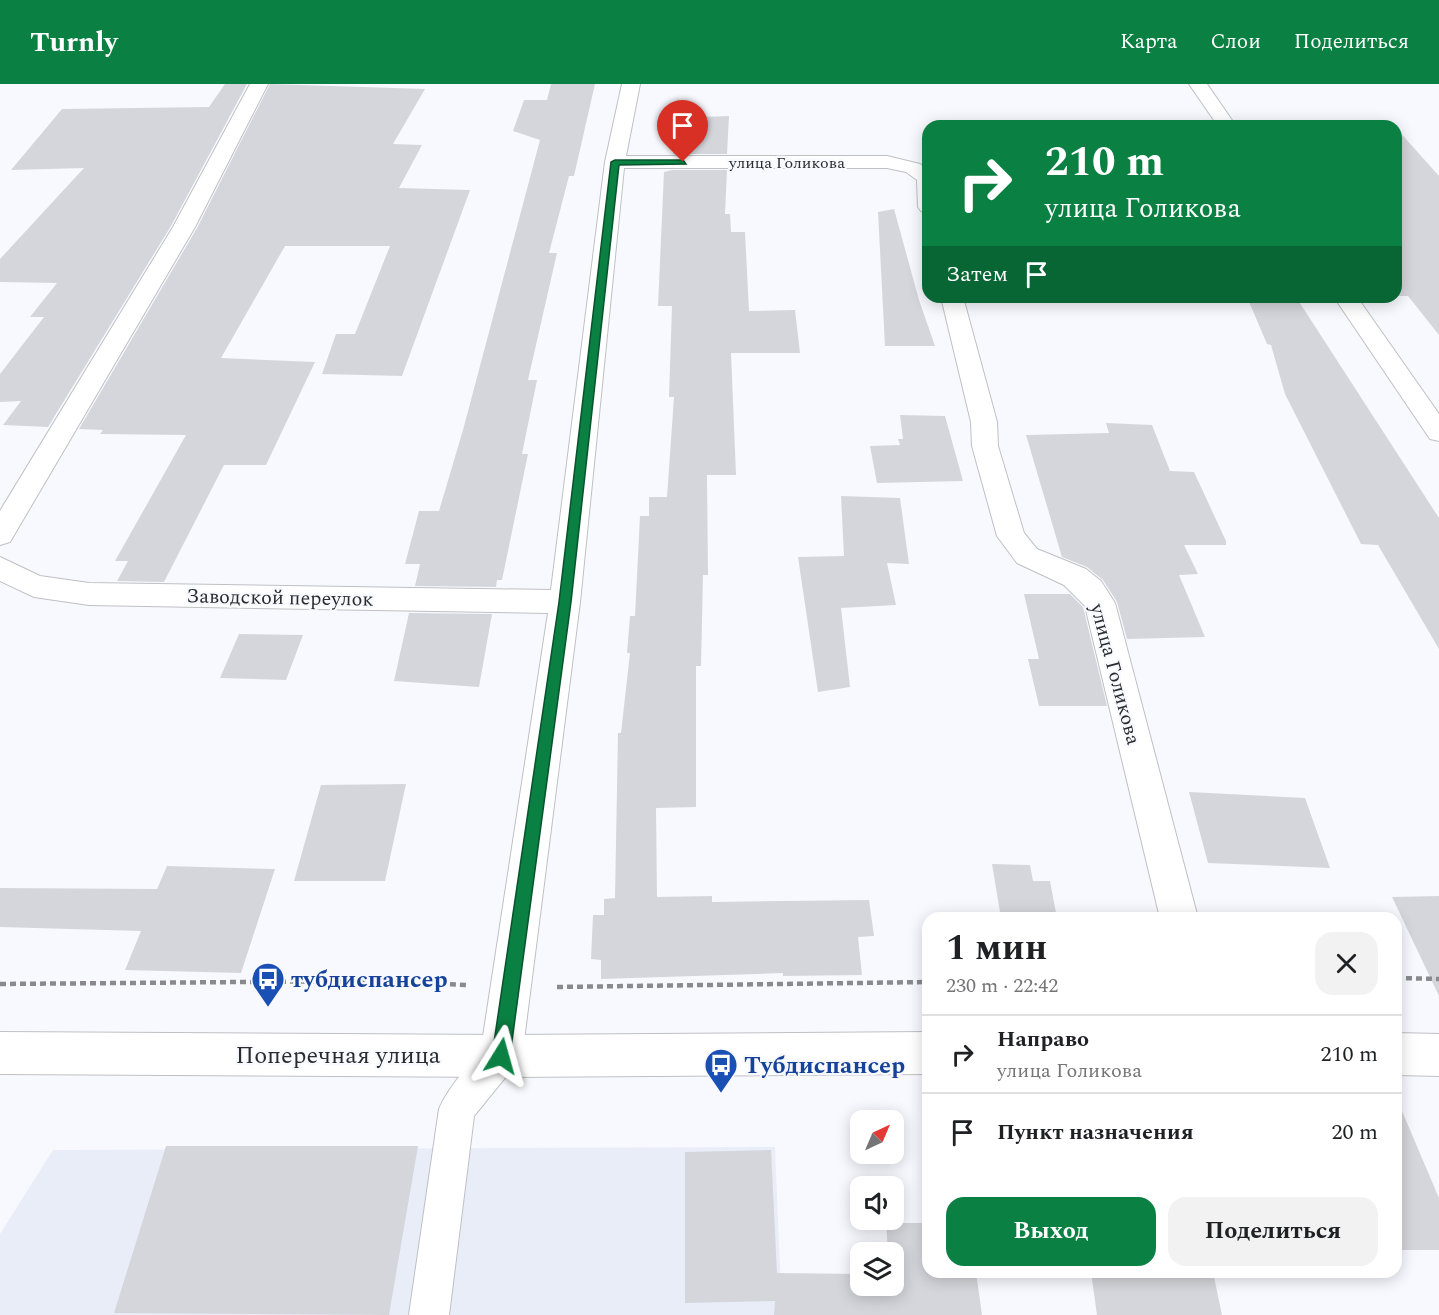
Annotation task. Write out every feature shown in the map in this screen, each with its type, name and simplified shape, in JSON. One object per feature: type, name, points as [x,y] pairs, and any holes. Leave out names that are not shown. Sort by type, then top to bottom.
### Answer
[{"type":"street","points":[[0,535],[134,307],[184,227],[259,84]]},
{"type":"street","points":[[501,1056],[565,602],[615,162],[631,84]]},
{"type":"street","points":[[1198,84],[1223,120]]},
{"type":"street","name":"улица Голикова","points":[[615,162],[887,162],[913,168],[922,174]]},
{"type":"street","name":"улица Голикова","points":[[954,303],[984,422],[985,446],[1011,536],[1027,556],[1075,577],[1090,589],[1100,603],[1177,912]]},
{"type":"street","points":[[1349,303],[1439,433]]},
{"type":"street","name":"Заводской переулок","points":[[0,568],[34,586],[89,594],[565,602]]},
{"type":"street","name":"Поперечная улица","points":[[0,1053],[501,1056],[922,1053]]},
{"type":"street","points":[[1402,1054],[1439,1054]]},
{"type":"lane","points":[[429,1315],[457,1109],[501,1056]]},
{"type":"path","points":[[1402,978],[1439,979]]},
{"type":"shaded area","points":[[775,1147],[782,1315],[0,1315],[0,1234],[53,1150]]},
{"type":"building","points":[[225,84],[247,84],[171,226],[48,427],[3,425],[21,401],[0,402],[0,374],[44,317],[30,317],[57,283],[0,282],[0,259],[84,168],[11,170],[62,109],[209,107]]},
{"type":"building","points":[[270,84],[425,89],[393,144],[422,145],[399,188],[470,190],[402,376],[322,374],[336,334],[355,334],[390,246],[285,246],[221,358],[315,362],[266,465],[224,465],[164,582],[117,581],[128,561],[115,561],[186,435],[100,434],[103,430],[79,429],[197,228]]},
{"type":"building","points":[[551,84],[595,84],[574,176],[569,176],[549,253],[557,253],[528,380],[537,380],[522,454],[528,454],[502,580],[497,580],[496,587],[415,586],[420,564],[405,564],[419,511],[439,511],[463,430],[540,140],[513,131],[524,100],[547,100]]},
{"type":"building","points":[[729,116],[727,154],[673,154],[675,118]]},
{"type":"building","points":[[1402,135],[1439,176],[1439,335],[1408,296],[1402,296]]},
{"type":"building","points":[[727,170],[725,214],[730,214],[731,232],[745,232],[749,311],[795,310],[800,353],[731,353],[736,475],[707,475],[708,575],[703,575],[701,666],[696,666],[696,807],[656,808],[657,897],[712,896],[712,902],[869,900],[874,936],[858,937],[862,975],[783,976],[783,973],[601,979],[601,960],[591,959],[593,915],[604,915],[604,899],[615,898],[618,733],[621,733],[630,653],[627,653],[630,616],[635,616],[640,516],[649,516],[649,497],[667,497],[674,397],[669,397],[672,306],[658,306],[664,172]]},
{"type":"building","points":[[894,209],[919,300],[935,346],[885,346],[878,212]]},
{"type":"building","points":[[1250,303],[1300,303],[1439,518],[1439,649],[1378,545],[1361,544],[1285,394],[1271,345],[1267,344]]},
{"type":"building","points":[[900,415],[945,416],[963,481],[877,483],[870,446],[900,445],[898,439],[903,439]]},
{"type":"building","points":[[1106,423],[1152,425],[1170,471],[1194,472],[1226,541],[1226,545],[1184,545],[1198,574],[1179,575],[1205,637],[1127,639],[1117,602],[1103,580],[1087,567],[1062,557],[1026,435],[1109,433]]},
{"type":"building","points":[[841,496],[900,498],[909,564],[887,563],[896,605],[841,608],[850,687],[818,692],[798,557],[844,556]]},
{"type":"building","points":[[1024,594],[1070,594],[1083,607],[1107,706],[1039,706],[1028,659],[1039,659]]},
{"type":"building","points":[[409,613],[492,614],[479,687],[394,681]]},
{"type":"building","points":[[239,634],[303,635],[286,680],[220,678]]},
{"type":"building","points":[[406,784],[385,881],[294,881],[321,785]]},
{"type":"building","points":[[1189,792],[1305,798],[1330,868],[1208,863]]},
{"type":"building","points":[[992,864],[1030,865],[1033,881],[1050,881],[1056,912],[1000,912]]},
{"type":"building","points":[[167,866],[275,869],[241,973],[125,970],[141,931],[0,927],[0,888],[157,889]]},
{"type":"building","points":[[1439,896],[1439,996],[1402,918],[1402,912],[1399,912],[1392,897]]},
{"type":"building","points":[[1402,1111],[1439,1198],[1439,1250],[1402,1250]]},
{"type":"building","points":[[166,1146],[418,1146],[389,1315],[114,1313]]},
{"type":"building","points":[[771,1150],[777,1273],[850,1274],[850,1296],[904,1296],[904,1242],[887,1242],[886,1230],[904,1230],[904,1223],[922,1223],[922,1278],[977,1278],[982,1315],[774,1315],[775,1301],[685,1303],[685,1152]]},
{"type":"building","points":[[1092,1278],[1214,1278],[1222,1315],[1097,1315]]},
{"type":"place","name":"тубдиспансер","points":[[268,1008]]},
{"type":"place","name":"Тубдиспансер","points":[[721,1094]]},
{"type":"route","points":[[501,1056],[565,602],[615,162],[683,162]]}]
